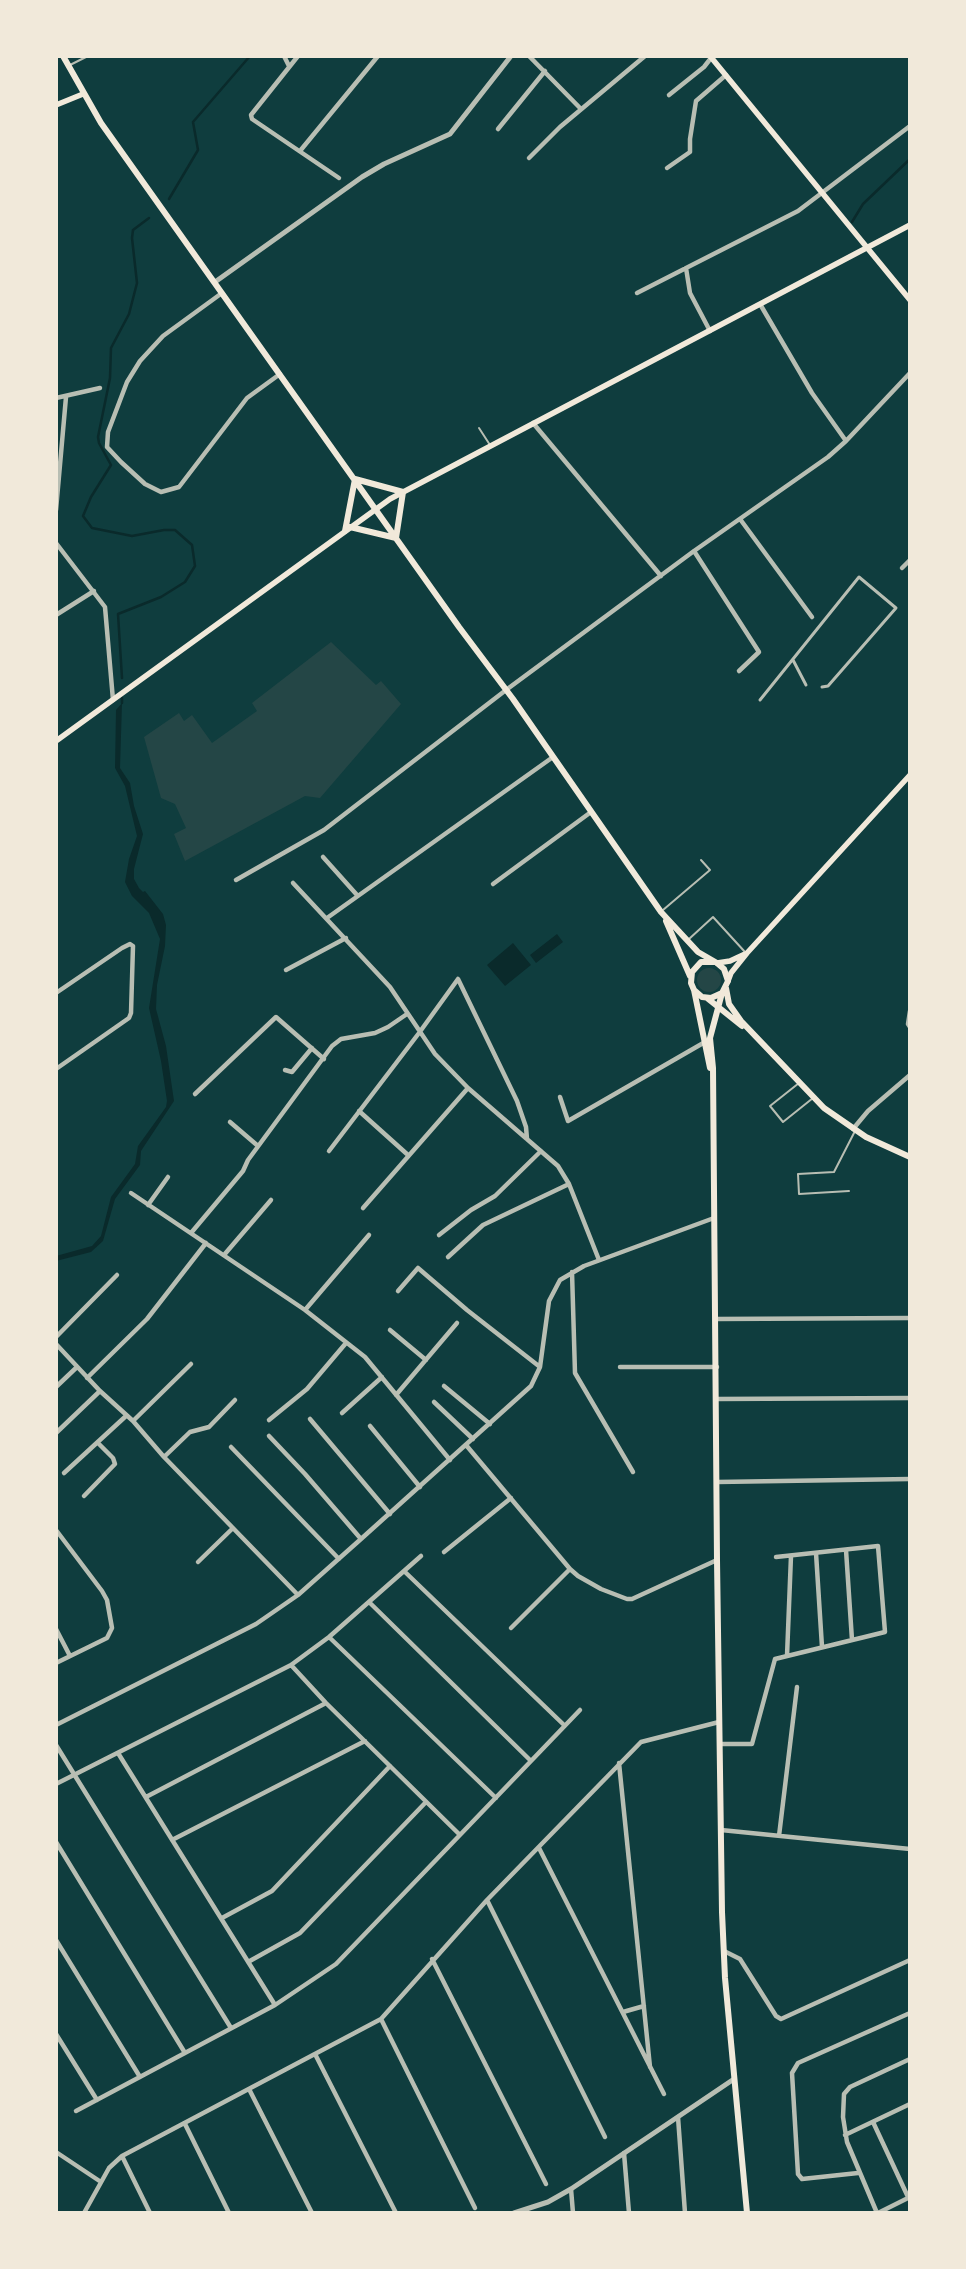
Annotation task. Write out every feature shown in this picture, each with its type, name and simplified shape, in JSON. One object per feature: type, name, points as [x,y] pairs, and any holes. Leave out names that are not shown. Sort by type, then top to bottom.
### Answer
[{"type":"main road","points":[[63,56],[83,94],[214,282],[506,690],[662,912],[686,941],[698,952],[724,968],[725,987],[729,1004],[758,1040],[813,1098],[854,1130],[910,1157]]},
{"type":"main road","points":[[711,57],[910,300]]},
{"type":"main road","points":[[56,106],[83,94]]},
{"type":"main road","points":[[56,741],[376,508],[490,445],[910,225]]},
{"type":"main road","points":[[355,478],[403,492]]},
{"type":"main road","points":[[347,529],[355,478]]},
{"type":"main road","points":[[396,538],[403,492]]},
{"type":"main road","points":[[347,529],[396,538]]},
{"type":"main road","points":[[747,2213],[724,1951],[719,1722],[713,1089],[710,1038],[731,973],[747,953],[910,775]]},
{"type":"main road","points":[[662,912],[691,976],[713,1089]]},
{"type":"main road","points":[[691,976],[694,968],[701,962],[730,962],[747,953]]},
{"type":"main road","points":[[708,998],[725,987]]},
{"type":"main road","points":[[694,990],[702,997],[708,998],[758,1040]]},
{"type":"street","points":[[284,56],[290,66]]},
{"type":"street","points":[[298,56],[251,115],[252,119],[339,178]]},
{"type":"street","points":[[300,151],[378,56]]},
{"type":"street","points":[[214,282],[362,177],[384,164],[450,134],[511,56]]},
{"type":"street","points":[[530,56],[581,109]]},
{"type":"street","points":[[529,158],[581,109],[645,56]]},
{"type":"street","points":[[669,94],[704,67],[711,57]]},
{"type":"street","points":[[498,129],[545,71]]},
{"type":"street","points":[[667,168],[690,152],[696,101],[726,75]]},
{"type":"street","points":[[636,293],[798,211],[910,126]]},
{"type":"street","points":[[686,268],[690,293],[710,330]]},
{"type":"street","points":[[222,293],[163,336],[140,360],[128,382],[108,432],[107,446],[145,484],[161,492],[179,487],[247,398],[280,374]]},
{"type":"street","points":[[760,304],[812,392],[846,441]]},
{"type":"street","points":[[236,880],[324,830],[506,690],[694,551],[828,456],[846,441],[910,373]]},
{"type":"street","points":[[56,398],[100,388]]},
{"type":"street","points":[[56,510],[66,397]]},
{"type":"street","points":[[533,423],[661,576]]},
{"type":"street","points":[[740,519],[812,618]]},
{"type":"street","points":[[56,543],[106,607],[113,700]]},
{"type":"street","points":[[694,551],[759,652],[739,671]]},
{"type":"street","points":[[902,568],[910,560]]},
{"type":"street","points":[[760,700],[859,577],[896,608],[828,686],[822,687]]},
{"type":"street","points":[[56,616],[94,591]]},
{"type":"street","points":[[793,660],[806,685]]},
{"type":"street","points":[[327,918],[553,757]]},
{"type":"street","points":[[493,884],[592,812]]},
{"type":"street","points":[[322,857],[357,895]]},
{"type":"street","points":[[294,883],[390,987],[419,1033],[435,1054],[468,1088],[558,1166],[568,1184],[599,1260]]},
{"type":"street","points":[[286,970],[346,938]]},
{"type":"street","points":[[56,993],[122,948],[130,944],[134,946],[131,1012],[129,1018],[56,1069]]},
{"type":"street","points":[[329,1151],[458,979],[517,1101],[526,1127],[527,1139]]},
{"type":"street","points":[[910,1011],[908,1024],[910,1027]]},
{"type":"street","points":[[192,1233],[243,1171],[258,1146],[332,1046],[341,1040],[375,1033],[407,1014]]},
{"type":"street","points":[[195,1094],[276,1017],[324,1059]]},
{"type":"street","points":[[560,1097],[568,1121],[705,1042]]},
{"type":"street","points":[[285,1070],[292,1072],[312,1048]]},
{"type":"street","points":[[854,1130],[868,1111],[910,1076]]},
{"type":"street","points":[[363,1208],[468,1088]]},
{"type":"street","points":[[359,1111],[408,1155]]},
{"type":"street","points":[[230,1122],[258,1146]]},
{"type":"street","points":[[439,1235],[471,1210],[495,1196],[541,1151]]},
{"type":"street","points":[[148,1205],[168,1178]]},
{"type":"street","points":[[448,1258],[483,1225],[568,1184]]},
{"type":"street","points":[[131,1193],[305,1310],[365,1358],[382,1376],[450,1460]]},
{"type":"street","points":[[224,1255],[271,1200]]},
{"type":"street","points":[[56,1724],[256,1624],[298,1595],[531,1386],[540,1367],[549,1301],[560,1280],[572,1272],[599,1260],[714,1218]]},
{"type":"street","points":[[305,1310],[369,1235]]},
{"type":"street","points":[[87,1378],[147,1319],[206,1242]]},
{"type":"street","points":[[398,1291],[418,1268],[467,1310],[540,1367]]},
{"type":"street","points":[[572,1272],[575,1373],[633,1472]]},
{"type":"street","points":[[56,1337],[117,1275]]},
{"type":"street","points":[[716,1319],[910,1318]]},
{"type":"street","points":[[396,1395],[457,1323]]},
{"type":"street","points":[[390,1330],[426,1360]]},
{"type":"street","points":[[270,1420],[307,1389],[346,1343]]},
{"type":"street","points":[[57,1346],[132,1421],[298,1595]]},
{"type":"street","points":[[132,1421],[191,1364]]},
{"type":"street","points":[[620,1367],[717,1366]]},
{"type":"street","points":[[56,1387],[77,1367]]},
{"type":"street","points":[[342,1413],[382,1376]]},
{"type":"street","points":[[444,1386],[490,1424]]},
{"type":"street","points":[[56,1433],[100,1391]]},
{"type":"street","points":[[717,1399],[910,1398]]},
{"type":"street","points":[[164,1456],[190,1432],[209,1427],[235,1400]]},
{"type":"street","points":[[434,1402],[473,1439]]},
{"type":"street","points":[[64,1472],[126,1416]]},
{"type":"street","points":[[310,1418],[390,1514]]},
{"type":"street","points":[[370,1426],[420,1487]]},
{"type":"street","points":[[269,1436],[305,1474],[361,1540]]},
{"type":"street","points":[[84,1496],[115,1464],[113,1458],[98,1443]]},
{"type":"street","points":[[466,1445],[570,1569],[578,1576],[601,1589],[627,1599],[632,1599],[717,1560]]},
{"type":"street","points":[[231,1446],[339,1559]]},
{"type":"street","points":[[717,1482],[910,1479]]},
{"type":"street","points":[[444,1552],[511,1498]]},
{"type":"street","points":[[198,1562],[233,1528]]},
{"type":"street","points":[[56,1530],[102,1591],[107,1600],[112,1628],[107,1638],[56,1663]]},
{"type":"street","points":[[720,1744],[752,1744],[775,1659],[885,1632],[878,1546],[776,1557]]},
{"type":"street","points":[[846,1550],[852,1640]]},
{"type":"street","points":[[816,1553],[822,1647]]},
{"type":"street","points":[[56,1784],[291,1665],[329,1637],[421,1556]]},
{"type":"street","points":[[787,1656],[791,1556]]},
{"type":"street","points":[[511,1628],[570,1569]]},
{"type":"street","points":[[404,1571],[564,1725]]},
{"type":"street","points":[[369,1602],[530,1760]]},
{"type":"street","points":[[56,1629],[70,1656]]},
{"type":"street","points":[[329,1637],[496,1798]]},
{"type":"street","points":[[291,1665],[326,1703],[460,1835]]},
{"type":"street","points":[[780,1836],[797,1687]]},
{"type":"street","points":[[146,1797],[326,1703]]},
{"type":"street","points":[[76,2111],[275,2005],[336,1964],[580,1710]]},
{"type":"street","points":[[84,2213],[109,2168],[122,2156],[381,2019],[487,1900],[640,1742],[719,1722]]},
{"type":"street","points":[[172,1840],[365,1741]]},
{"type":"street","points":[[56,1745],[231,2028]]},
{"type":"street","points":[[118,1753],[275,2005]]},
{"type":"street","points":[[619,1763],[650,2067]]},
{"type":"street","points":[[222,1918],[272,1891],[390,1766]]},
{"type":"street","points":[[248,1962],[300,1933],[426,1802]]},
{"type":"street","points":[[721,1830],[910,1849]]},
{"type":"street","points":[[56,1842],[185,2053]]},
{"type":"street","points":[[539,1848],[664,2094]]},
{"type":"street","points":[[487,1900],[605,2137]]},
{"type":"street","points":[[56,1940],[140,2077]]},
{"type":"street","points":[[724,1951],[740,1959],[776,2016],[781,2019],[910,1960]]},
{"type":"street","points":[[432,1960],[546,2184]]},
{"type":"street","points":[[623,2012],[644,2006]]},
{"type":"street","points":[[858,2173],[802,2179],[798,2174],[792,2074],[798,2063],[910,2013]]},
{"type":"street","points":[[381,2019],[475,2208]]},
{"type":"street","points":[[56,2034],[97,2100]]},
{"type":"street","points":[[315,2054],[396,2213]]},
{"type":"street","points":[[873,2122],[909,2197],[877,2213],[858,2173],[845,2135],[846,2090],[910,2059]]},
{"type":"street","points":[[514,2213],[548,2202],[571,2189],[734,2079]]},
{"type":"street","points":[[249,2089],[312,2213]]},
{"type":"street","points":[[845,2135],[910,2104]]},
{"type":"street","points":[[678,2117],[685,2213]]},
{"type":"street","points":[[185,2124],[229,2213]]},
{"type":"street","points":[[56,2152],[101,2182]]},
{"type":"street","points":[[624,2153],[629,2213]]},
{"type":"street","points":[[122,2156],[150,2213]]},
{"type":"street","points":[[571,2189],[573,2213]]},
{"type":"lane","points":[[68,66],[88,56]]},
{"type":"lane","points":[[479,428],[490,445]]},
{"type":"lane","points":[[662,912],[710,870],[701,860]]},
{"type":"lane","points":[[686,941],[713,917],[747,953]]},
{"type":"lane","points":[[799,1083],[770,1106],[783,1122],[813,1098]]},
{"type":"lane","points":[[849,1191],[799,1194],[798,1174],[834,1172],[854,1130]]},
{"type":"shaded area","points":[[331,642],[376,685],[381,681],[401,704],[320,798],[305,796],[185,861],[174,834],[186,828],[175,804],[161,798],[144,737],[179,713],[184,721],[192,715],[212,743],[257,711],[252,703]]},
{"type":"shaded area","points":[[122,703],[120,768],[130,783],[134,806],[143,834],[134,869],[134,879],[139,888],[143,892],[145,891],[163,914],[166,925],[165,946],[157,985],[156,1009],[166,1046],[174,1101],[141,1151],[140,1165],[115,1199],[103,1241],[91,1252],[56,1261],[56,1256],[92,1246],[101,1236],[111,1197],[135,1164],[138,1146],[166,1107],[167,1101],[161,1061],[149,1008],[160,939],[149,913],[132,896],[125,882],[129,859],[137,836],[125,786],[115,768],[116,710]]},
{"type":"shaded area","points":[[557,934],[563,942],[536,963],[530,955]]},
{"type":"shaded area","points":[[513,943],[531,965],[505,986],[487,965]]},
{"type":"shaded area","points":[[704,968],[714,968],[721,975],[721,985],[714,992],[704,992],[697,985],[697,975]]},
{"type":"waterway","points":[[169,199],[198,150],[193,122],[250,56]]},
{"type":"waterway","points":[[852,222],[863,204],[910,159]]},
{"type":"waterway","points":[[122,678],[118,614],[161,597],[185,582],[195,566],[192,545],[175,530],[164,530],[132,536],[92,528],[83,516],[91,497],[111,465],[99,443],[98,437],[110,378],[111,348],[129,314],[137,283],[132,238],[133,230],[149,218]]},
{"type":"waterway","points":[[122,698],[122,703]]}]
